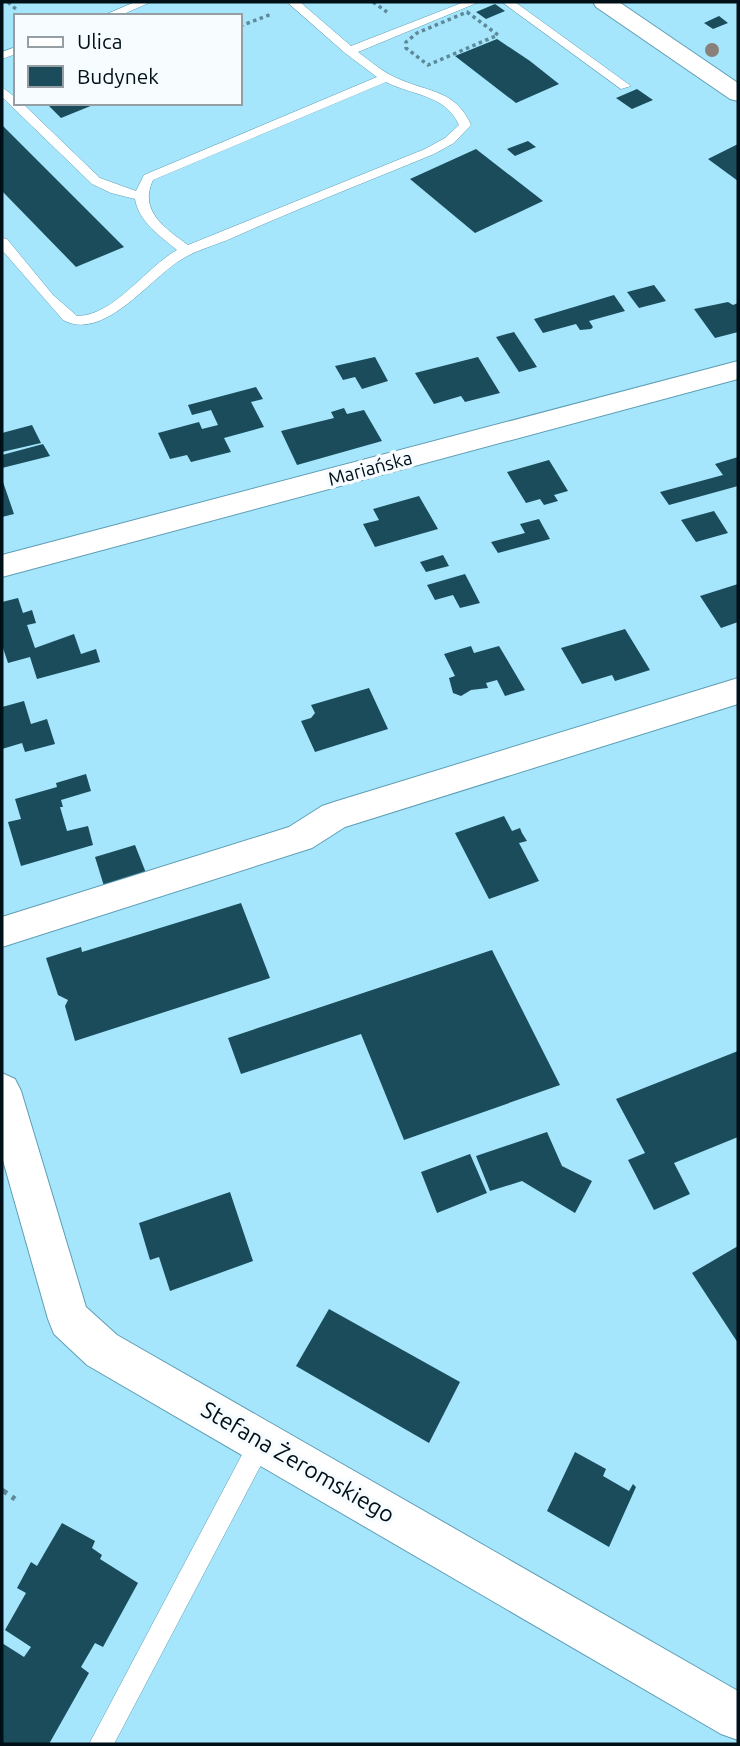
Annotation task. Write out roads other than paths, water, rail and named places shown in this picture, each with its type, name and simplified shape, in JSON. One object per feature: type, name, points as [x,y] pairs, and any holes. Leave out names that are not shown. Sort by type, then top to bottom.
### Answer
[{"type":"street","points":[[604,2],[738,94]]},
{"type":"street","name":"Mariańska","points":[[2,566],[738,370]]},
{"type":"street","points":[[2,932],[300,838],[334,816],[738,691]]},
{"type":"street","name":"Stefana Żeromskiego","points":[[2,1091],[69,1319],[102,1350],[738,1717]]},
{"type":"lane","points":[[113,14],[145,2]]},
{"type":"lane","points":[[2,242],[72,320],[87,320],[99,316],[172,259],[273,214],[423,153],[458,135],[465,125],[456,107],[429,93],[386,78],[293,2]]},
{"type":"lane","points":[[352,50],[473,2]]},
{"type":"lane","points":[[508,2],[625,86]]},
{"type":"lane","points":[[188,252],[147,217],[142,209],[142,187],[148,178],[386,78]]},
{"type":"lane","points":[[17,105],[96,181],[115,190],[141,196]]},
{"type":"lane","points":[[100,1744],[262,1440]]}]
